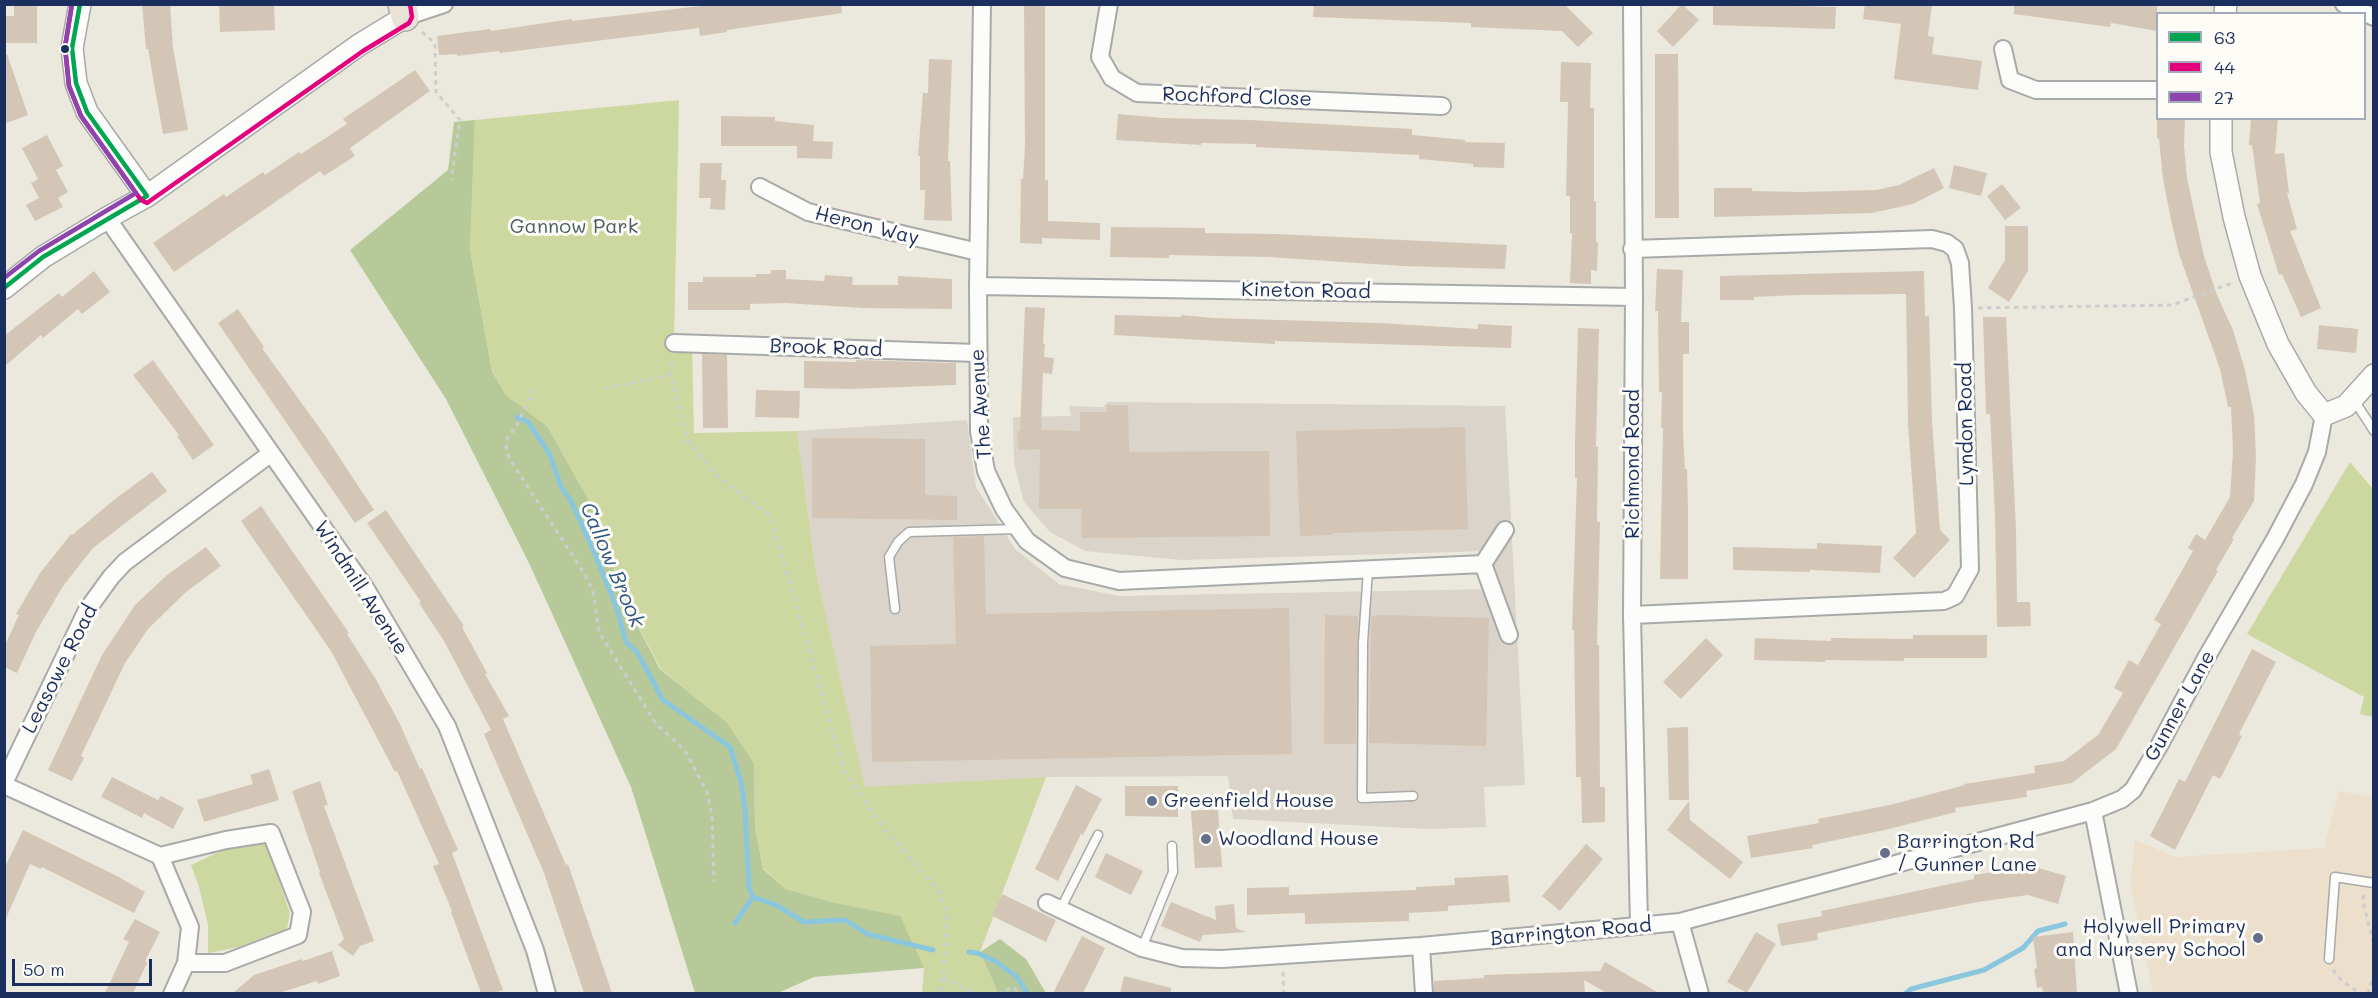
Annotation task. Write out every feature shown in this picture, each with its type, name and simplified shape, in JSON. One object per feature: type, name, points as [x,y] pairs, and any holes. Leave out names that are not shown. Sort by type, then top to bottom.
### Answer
[{"type":"street","points":[[80,4],[72,48],[76,83],[87,112],[147,196]]},
{"type":"street","points":[[4,288],[43,257],[147,196],[254,122],[403,11],[444,4]]},
{"type":"street","name":"The Avenue","points":[[982,4],[977,353],[979,431],[986,471],[1004,509],[1027,541],[1065,568],[1119,581],[1483,564]]},
{"type":"street","name":"Rochford Close","points":[[1109,4],[1101,57],[1112,78],[1137,93],[1442,106]]},
{"type":"street","name":"Richmond Road","points":[[1632,4],[1634,297],[1632,615],[1639,924]]},
{"type":"street","points":[[2344,4],[2363,12]]},
{"type":"street","points":[[2003,49],[2010,80],[2036,90],[2156,90]]},
{"type":"street","points":[[2220,120],[2221,152],[2234,217],[2250,276],[2278,344],[2306,393],[2324,415],[2354,400],[2373,375]]},
{"type":"street","name":"Heron Way","points":[[760,187],[808,212],[978,252]]},
{"type":"street","name":"Windmill Avenue","points":[[106,218],[366,589],[447,726],[535,950],[547,993]]},
{"type":"street","name":"Lyndon Road","points":[[1632,249],[1932,239],[1947,243],[1955,249],[1960,263],[1964,308],[1970,569],[1955,596],[1944,602],[1632,615]]},
{"type":"street","name":"Kineton Road","points":[[978,286],[1634,297]]},
{"type":"street","name":"Brook Road","points":[[674,343],[977,353]]},
{"type":"street","name":"Gunner Lane","points":[[2093,812],[2122,799],[2133,790],[2304,484],[2317,452],[2324,415]]},
{"type":"street","name":"Leasowe Road","points":[[4,784],[87,610],[111,577],[125,562],[270,454]]},
{"type":"street","points":[[1505,530],[1483,564],[1509,636]]},
{"type":"street","points":[[4,784],[160,856],[226,840],[271,833],[302,912],[298,935],[225,963],[186,963]]},
{"type":"street","points":[[2093,812],[2128,993]]},
{"type":"street","name":"Barrington Road","points":[[1053,906],[1142,948],[1182,958],[1222,959],[1421,946],[1680,922],[2093,812]]},
{"type":"street","points":[[160,856],[190,927],[186,963],[172,993]]},
{"type":"street","points":[[1680,922],[1700,993]]},
{"type":"street","points":[[1421,946],[1424,993]]},
{"type":"lane","points":[[2354,400],[2373,431]]},
{"type":"lane","points":[[895,609],[889,557],[898,542],[909,531],[1019,530]]},
{"type":"lane","points":[[1368,570],[1363,643],[1362,798],[1413,796]]},
{"type":"lane","points":[[1053,906],[1098,835]]},
{"type":"lane","points":[[1142,948],[1173,872],[1172,846]]},
{"type":"lane","points":[[2330,959],[2336,877],[2370,882]]},
{"type":"path","points":[[403,11],[435,43],[436,92],[460,120],[451,180]]},
{"type":"path","points":[[1964,308],[2172,305],[2250,276]]},
{"type":"path","points":[[674,343],[671,375],[687,440],[720,479],[770,515],[845,773],[884,829],[940,892],[947,916],[943,978],[939,993]]},
{"type":"path","points":[[605,388],[671,375]]},
{"type":"path","points":[[534,388],[516,427],[508,437],[506,447],[509,458],[584,573],[593,591],[599,632],[656,724],[684,750],[707,792],[712,816],[714,882]]},
{"type":"path","points":[[2370,882],[2363,901],[2373,946]]},
{"type":"path","points":[[2330,959],[2335,975],[2361,993]]},
{"type":"path","points":[[2368,993],[2373,972]]},
{"type":"path","points":[[943,978],[977,993]]},
{"type":"path","points":[[998,993],[1013,987],[1020,993]]},
{"type":"shaded area","points":[[1108,402],[1505,406],[1525,785],[1484,787],[1486,827],[1429,829],[1233,819],[1228,776],[1046,777],[865,788],[816,572],[797,431],[967,420],[976,487],[1015,549],[1059,584],[1119,596],[1492,589],[1488,551],[1182,560],[1085,551],[1050,532],[1024,502],[1014,463],[1013,417],[1071,416],[1069,406],[1103,407]]},
{"type":"shaded area","name":"Holywell Primary and Nursery School","points":[[2339,791],[2373,797],[2373,993],[2153,993],[2130,883],[2135,840],[2177,857],[2324,848]]},
{"type":"green space","name":"Gannow Park","points":[[679,100],[674,343],[692,344],[694,433],[797,431],[816,572],[865,787],[1046,777],[980,952],[998,993],[922,993],[924,968],[835,903],[786,889],[763,868],[755,827],[754,763],[725,722],[661,669],[626,604],[591,504],[547,426],[506,395],[492,370],[470,250],[475,120]]},
{"type":"green space","points":[[475,120],[470,250],[492,371],[506,395],[547,426],[591,504],[626,604],[660,669],[726,722],[754,763],[755,827],[763,869],[786,889],[835,903],[900,916],[924,968],[814,977],[778,993],[695,993],[631,787],[529,563],[446,399],[350,250],[448,170],[454,122]]},
{"type":"green space","points":[[2350,462],[2373,489],[2373,717],[2360,714],[2364,697],[2247,634]]},
{"type":"green space","points":[[265,841],[290,913],[287,929],[239,947],[208,953],[208,925],[191,865],[229,847]]},
{"type":"green space","points":[[1000,939],[1026,959],[1046,993],[998,993],[980,952]]},
{"type":"building","points":[[14,4],[37,4],[37,43],[4,43],[4,16],[14,16]]},
{"type":"building","points":[[142,4],[170,4],[173,48],[188,130],[163,134],[148,49],[146,49]]},
{"type":"building","points":[[219,4],[274,5],[275,30],[220,32]]},
{"type":"building","points":[[718,4],[841,4],[842,13],[700,36],[699,28],[500,53],[499,51],[457,56],[457,54],[439,55],[437,36]]},
{"type":"building","points":[[1024,4],[1045,4],[1045,180],[1048,180],[1048,221],[1100,223],[1100,240],[1042,238],[1042,244],[1020,243],[1021,179],[1023,179],[1025,145]]},
{"type":"building","points":[[1314,4],[1564,4],[1593,33],[1578,47],[1562,31],[1471,27],[1471,23],[1313,17]]},
{"type":"building","points":[[1682,4],[1699,20],[1673,47],[1657,31]]},
{"type":"building","points":[[1713,4],[1836,7],[1835,29],[1713,25]]},
{"type":"building","points":[[1865,4],[1932,4],[1928,36],[1934,37],[1932,54],[1982,61],[1978,90],[1894,79],[1901,24],[1863,19]]},
{"type":"building","points":[[2014,4],[2157,4],[2156,31],[2111,23],[2110,27],[2014,14]]},
{"type":"building","points":[[7,54],[28,115],[4,124],[4,55]]},
{"type":"building","points":[[1655,54],[1678,54],[1679,218],[1655,218]]},
{"type":"building","points":[[929,59],[952,60],[948,161],[950,161],[952,221],[924,220],[925,190],[920,190],[920,156],[918,156],[923,93],[928,93]]},
{"type":"building","points":[[1561,62],[1591,63],[1590,108],[1594,108],[1594,201],[1596,201],[1596,242],[1598,243],[1597,271],[1591,270],[1591,284],[1570,283],[1572,233],[1570,233],[1570,196],[1566,196],[1568,102],[1560,102]]},
{"type":"building","points":[[415,70],[430,91],[350,148],[355,156],[324,176],[320,171],[174,272],[153,243],[224,194],[226,197],[263,172],[265,175],[347,124],[343,119]]},
{"type":"building","points":[[1118,114],[1412,129],[1412,135],[1465,140],[1465,142],[1505,143],[1504,168],[1473,167],[1473,164],[1419,159],[1419,155],[1256,147],[1256,144],[1201,143],[1201,145],[1116,140]]},
{"type":"building","points":[[721,116],[775,117],[775,121],[814,125],[813,141],[833,142],[832,159],[797,158],[797,146],[721,146]]},
{"type":"building","points":[[2157,120],[2185,120],[2184,146],[2187,178],[2204,256],[2217,295],[2233,330],[2245,370],[2254,415],[2256,456],[2254,501],[2232,538],[2234,539],[2216,570],[2218,571],[2116,749],[2072,783],[2026,791],[2027,797],[1955,808],[1956,812],[1812,845],[1813,848],[1751,858],[1747,836],[1819,823],[1818,819],[1890,805],[1964,784],[2035,773],[2034,766],[2064,761],[2098,735],[2123,693],[2114,688],[2129,660],[2138,665],[2161,624],[2154,620],[2193,551],[2188,548],[2196,534],[2205,540],[2230,497],[2233,450],[2231,407],[2228,407],[2220,369],[2179,254],[2157,138]]},
{"type":"building","points":[[2251,120],[2278,120],[2275,154],[2284,153],[2289,193],[2287,193],[2297,229],[2290,231],[2321,308],[2301,317],[2282,274],[2279,275],[2257,204],[2260,203],[2252,145],[2249,145]]},
{"type":"building","points":[[47,135],[63,166],[56,170],[68,192],[58,198],[63,207],[35,221],[26,205],[39,198],[31,183],[38,179],[22,148]]},
{"type":"building","points":[[700,163],[722,163],[721,180],[726,180],[725,210],[710,209],[711,198],[699,198]]},
{"type":"building","points":[[1954,165],[1987,173],[1981,196],[1949,188]]},
{"type":"building","points":[[1934,168],[1944,188],[1913,204],[1872,213],[1714,217],[1714,188],[1802,192],[1876,190],[1899,185]]},
{"type":"building","points":[[2002,184],[2021,208],[2005,220],[1987,196]]},
{"type":"building","points":[[2005,226],[2028,226],[2028,271],[2009,302],[1988,288],[2005,260]]},
{"type":"building","points":[[1111,227],[1205,228],[1205,233],[1276,234],[1507,245],[1505,269],[1403,266],[1269,257],[1169,255],[1169,258],[1110,257]]},
{"type":"building","points":[[1657,269],[1683,270],[1681,322],[1689,322],[1689,354],[1683,354],[1688,579],[1660,579],[1663,428],[1661,428],[1662,392],[1659,392],[1658,311],[1655,311]]},
{"type":"building","points":[[771,270],[786,270],[786,279],[824,281],[825,275],[853,277],[852,285],[898,285],[898,276],[952,279],[952,309],[863,308],[785,303],[750,304],[750,310],[688,310],[688,282],[703,282],[703,277],[756,277],[756,274],[771,274]]},
{"type":"building","points":[[94,271],[110,292],[82,314],[78,309],[43,338],[41,335],[4,367],[4,336],[59,293],[62,297]]},
{"type":"building","points":[[1924,271],[1925,316],[1929,316],[1932,422],[1940,530],[1950,540],[1914,578],[1893,558],[1916,533],[1908,424],[1906,294],[1797,295],[1754,297],[1754,300],[1720,300],[1720,276]]},
{"type":"building","points":[[1025,307],[1045,308],[1044,357],[1054,358],[1052,374],[1043,373],[1041,430],[1080,431],[1080,412],[1107,412],[1107,405],[1128,405],[1129,452],[1269,451],[1270,536],[1082,538],[1081,509],[1039,509],[1040,449],[1019,450],[1017,431],[1020,431]]},
{"type":"building","points":[[238,309],[264,347],[262,348],[326,437],[374,510],[355,523],[218,323]]},
{"type":"building","points":[[1115,315],[1181,317],[1181,315],[1478,329],[1478,324],[1512,326],[1511,348],[1275,341],[1275,344],[1114,335]]},
{"type":"building","points":[[1983,317],[2006,317],[2017,602],[2030,602],[2031,626],[1997,627],[1995,515],[1990,414],[1986,414]]},
{"type":"building","points":[[2319,325],[2358,329],[2356,353],[2317,349]]},
{"type":"building","points":[[1578,328],[1599,329],[1596,447],[1598,447],[1597,522],[1600,522],[1597,645],[1599,645],[1600,787],[1605,787],[1605,822],[1582,823],[1581,777],[1576,777],[1574,630],[1572,630],[1577,478],[1575,478],[1575,440]]},
{"type":"building","points":[[702,354],[727,355],[728,428],[703,428]]},
{"type":"building","points":[[153,360],[214,445],[193,460],[177,436],[179,435],[133,375]]},
{"type":"building","points":[[856,360],[956,363],[956,385],[850,389],[804,388],[804,361],[856,362]]},
{"type":"building","points":[[756,390],[800,391],[799,418],[755,417]]},
{"type":"building","points":[[1465,427],[1468,529],[1300,536],[1296,431]]},
{"type":"building","points":[[812,438],[925,439],[925,495],[957,496],[957,520],[812,518]]},
{"type":"building","points":[[152,472],[167,491],[93,548],[63,586],[36,632],[17,673],[4,667],[4,647],[19,615],[16,614],[40,573],[71,534]]},
{"type":"building","points":[[261,506],[349,633],[347,634],[375,678],[399,722],[420,769],[422,768],[458,850],[452,853],[503,990],[481,993],[452,911],[433,866],[439,864],[397,771],[395,772],[331,651],[241,521]]},
{"type":"building","points":[[386,510],[464,626],[462,627],[487,673],[485,674],[509,716],[503,719],[566,865],[568,864],[612,993],[584,993],[544,873],[484,734],[491,730],[444,641],[419,603],[421,602],[367,523]]},
{"type":"building","points":[[984,536],[986,614],[1289,608],[1292,754],[872,762],[870,646],[956,644],[953,537]]},
{"type":"building","points":[[1817,543],[1882,546],[1880,573],[1733,570],[1733,547],[1817,549]]},
{"type":"building","points":[[206,547],[221,566],[186,592],[148,629],[125,663],[81,756],[84,758],[72,781],[48,770],[102,655],[135,605],[167,575]]},
{"type":"building","points":[[1325,615],[1358,616],[1356,744],[1324,744]]},
{"type":"building","points":[[1371,616],[1489,618],[1486,746],[1369,743]]},
{"type":"building","points":[[1913,635],[1987,635],[1987,658],[1904,658],[1904,661],[1825,660],[1825,662],[1754,660],[1755,638],[1831,641],[1831,638],[1913,639]]},
{"type":"building","points":[[1706,638],[1723,655],[1681,699],[1663,682]]},
{"type":"building","points":[[2252,649],[2276,662],[2239,734],[2242,736],[2220,779],[2213,775],[2175,850],[2150,836],[2179,779],[2185,782]]},
{"type":"building","points":[[1688,727],[1689,800],[1669,800],[1667,728]]},
{"type":"building","points":[[269,769],[279,800],[204,822],[197,800],[253,784],[250,775]]},
{"type":"building","points":[[112,777],[158,800],[161,796],[184,808],[173,829],[144,813],[142,818],[101,797]]},
{"type":"building","points":[[320,781],[328,805],[324,806],[374,941],[360,946],[353,956],[338,945],[344,939],[292,791]]},
{"type":"building","points":[[1076,785],[1102,799],[1083,835],[1081,834],[1058,881],[1035,869]]},
{"type":"building","name":"Greenfield House","points":[[1125,786],[1178,786],[1178,817],[1125,816]]},
{"type":"building","points":[[1689,801],[1690,820],[1743,862],[1730,879],[1667,830]]},
{"type":"building","name":"Woodland House","points":[[1218,809],[1222,867],[1195,868],[1191,811]]},
{"type":"building","points":[[23,830],[145,892],[134,913],[42,867],[41,869],[30,864],[4,923],[4,869]]},
{"type":"building","points":[[1586,844],[1603,859],[1560,911],[1542,896]]},
{"type":"building","points":[[1106,853],[1143,871],[1131,895],[1095,877]]},
{"type":"building","points":[[2032,866],[2066,876],[2058,904],[2028,895],[1978,902],[1817,933],[1818,940],[1781,946],[1777,924],[1822,916],[1821,911],[1974,879],[1974,875]]},
{"type":"building","points":[[1508,875],[1510,902],[1448,906],[1448,911],[1409,913],[1409,921],[1305,924],[1305,913],[1247,915],[1247,888],[1289,887],[1289,895],[1416,890],[1416,887],[1455,885],[1454,878]]},
{"type":"building","points":[[1002,894],[1056,920],[1046,942],[992,916]]},
{"type":"building","points":[[1171,902],[1216,920],[1215,906],[1234,904],[1236,928],[1246,932],[1203,935],[1200,942],[1161,926]]},
{"type":"building","points":[[135,919],[160,932],[145,961],[147,963],[133,993],[105,993],[129,942],[123,939]]},
{"type":"building","points":[[1756,932],[1776,944],[1747,993],[1727,982]]},
{"type":"building","points":[[2073,932],[2077,993],[2043,993],[2042,987],[2037,988],[2033,937]]},
{"type":"building","points":[[1082,936],[1105,948],[1083,993],[1053,993]]},
{"type":"building","points":[[332,951],[340,976],[318,984],[317,981],[279,993],[233,993],[254,975]]},
{"type":"building","points":[[1605,962],[1659,993],[1607,993],[1584,980],[1585,993],[1434,993],[1434,981],[1484,978],[1484,975],[1600,971]]},
{"type":"building","points":[[1124,976],[1171,988],[1171,993],[1120,993]]},
{"type":"waterway","name":"Callow Brook","points":[[517,417],[528,422],[549,453],[561,487],[571,501],[594,552],[616,606],[626,642],[637,652],[663,700],[730,747],[741,782],[745,809],[749,888],[753,897],[776,905],[804,922],[845,920],[867,934],[933,950]]},
{"type":"waterway","points":[[735,923],[753,897]]},
{"type":"waterway","points":[[1905,994],[1911,989],[1984,970],[2023,948],[2038,931],[2065,924]]},
{"type":"waterway","name":"Callow Brook","points":[[969,952],[995,961],[1017,977],[1028,994]]},
{"type":"transit line","name":"44","points":[[72,4],[65,47],[69,86],[81,116],[141,200],[147,203],[363,51],[409,23],[412,17],[410,4]]},
{"type":"transit line","name":"27","points":[[4,278],[39,251],[136,193],[81,116],[69,86],[65,47],[72,4]]},
{"type":"transit line","name":"63","points":[[80,4],[72,48],[76,83],[87,112],[147,196]]},
{"type":"transit line","name":"63","points":[[4,288],[43,257],[147,196]]},
{"type":"place","name":"Greenfield House","points":[[1152,801]]},
{"type":"place","name":"Woodland House","points":[[1206,839]]},
{"type":"place","name":"Barrington Rd / Gunner Lane","points":[[1885,853]]},
{"type":"place","name":"Holywell Primary and Nursery School","points":[[2258,938]]}]
